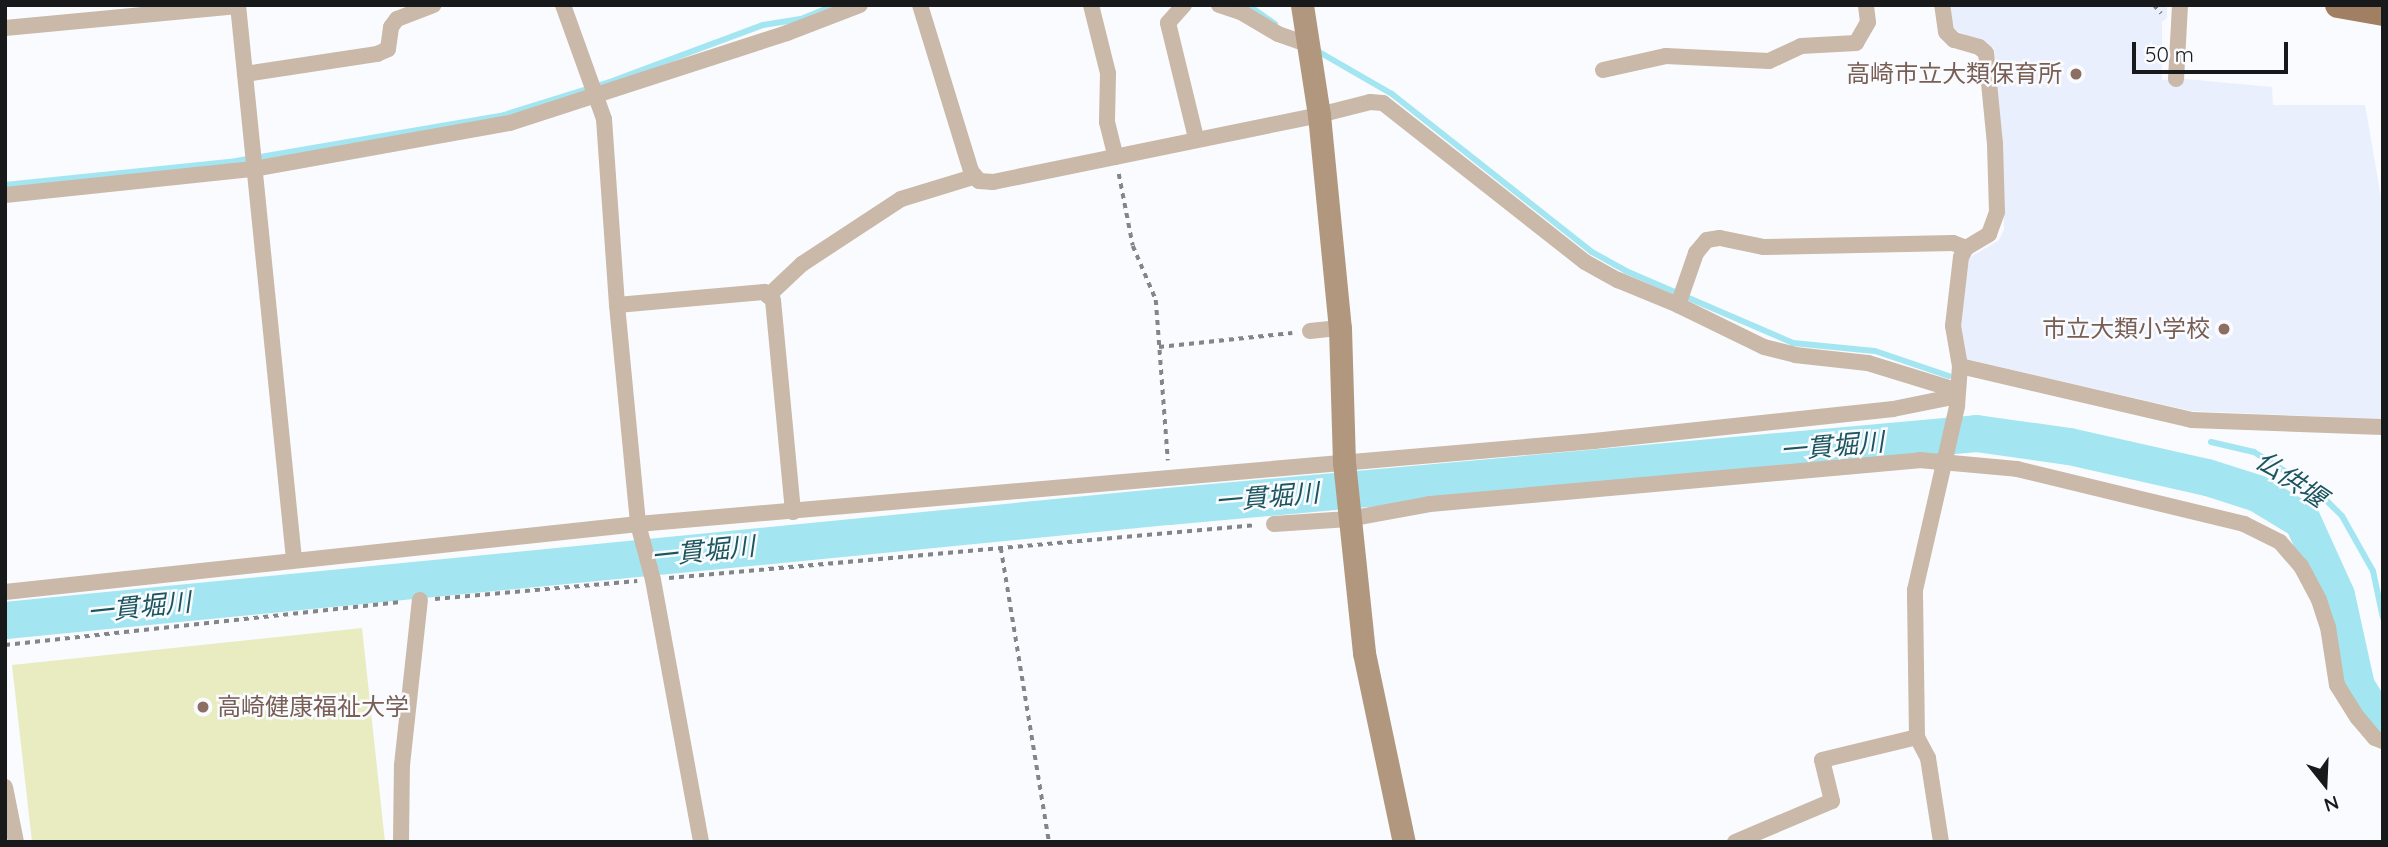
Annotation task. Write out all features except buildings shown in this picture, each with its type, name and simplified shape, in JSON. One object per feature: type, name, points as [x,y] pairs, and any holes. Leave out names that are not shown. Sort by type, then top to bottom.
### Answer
[{"type":"main road","points":[[2337,5],[2383,13]]},
{"type":"street","points":[[245,74],[377,54],[388,49],[391,27],[397,19],[433,5]]},
{"type":"street","points":[[562,5],[594,98],[604,119],[617,305],[640,528],[701,842]]},
{"type":"street","points":[[5,195],[254,169],[465,133],[594,98],[787,33],[860,5]]},
{"type":"street","points":[[920,5],[973,177]]},
{"type":"street","points":[[1091,5],[1108,74],[1107,122],[1116,157]]},
{"type":"street","points":[[1184,5],[1168,23],[1196,138]]},
{"type":"street","points":[[1219,5],[1241,12],[1278,34],[1307,44]]},
{"type":"street","points":[[1301,5],[1318,115],[1339,328],[1344,465],[1364,653],[1404,842]]},
{"type":"street","points":[[1603,70],[1666,56],[1769,61],[1801,46],[1856,43],[1868,22],[1866,5]]},
{"type":"street","points":[[1941,842],[1928,758],[1917,737],[1915,590],[1957,397],[1960,366],[1953,326],[1961,257],[1966,248],[1989,234],[1997,212],[1991,88],[1986,53],[1979,47],[1954,40],[1946,32],[1942,5]]},
{"type":"street","points":[[2176,79],[2180,5]]},
{"type":"street","points":[[5,29],[238,6],[294,559]]},
{"type":"street","points":[[768,296],[802,264],[901,199],[973,177],[986,183],[993,182],[1370,102],[1383,103],[1585,262],[1618,280],[1678,304],[1764,347],[1795,355],[1868,363],[1957,397]]},
{"type":"street","points":[[1678,304],[1696,253],[1707,240],[1720,238],[1764,247],[1953,243],[1966,248]]},
{"type":"street","points":[[617,305],[764,292],[773,300],[793,512]]},
{"type":"street","points":[[1310,331],[1339,328]]},
{"type":"street","points":[[1960,366],[2192,420],[2383,427]]},
{"type":"street","points":[[5,592],[294,559],[1169,477],[1344,465],[1594,441],[1879,410],[1957,397]]},
{"type":"street","points":[[1274,524],[1430,504],[1945,457],[2017,469],[2244,524],[2280,542],[2301,566],[2319,600],[2328,627],[2337,685],[2358,718],[2375,738],[2383,741]]},
{"type":"street","points":[[401,842],[402,765],[420,600]]},
{"type":"street","points":[[1735,842],[1832,801],[1822,760],[1917,737]]},
{"type":"street","points":[[5,788],[16,842]]},
{"type":"path","points":[[1116,157],[1133,246],[1156,300],[1169,477]]},
{"type":"path","points":[[1159,346],[1310,331]]},
{"type":"path","points":[[1000,548],[1049,842]]},
{"type":"shaded area","points":[[1949,5],[2167,5],[2167,18],[2162,22],[2162,80],[2185,79],[2272,87],[2273,105],[2365,105],[2383,209],[2383,419],[2191,411],[1966,359],[1960,327],[1969,258],[1999,240],[2004,230],[2002,154],[1994,48],[1951,28]]},
{"type":"green space","name":"高崎健康福祉大学","points":[[362,628],[385,842],[32,842],[12,665]]},
{"type":"waterway","points":[[5,185],[236,161],[504,115],[607,83],[763,25],[801,19],[835,5]]},
{"type":"waterway","points":[[1248,5],[1275,24]]},
{"type":"waterway","points":[[1314,49],[1392,94],[1592,252],[1626,271],[1793,343],[1875,351],[1949,376]]},
{"type":"waterway","name":"一貫堀川","points":[[5,620],[1168,506],[1976,433],[2069,446],[2207,477],[2257,493],[2302,520],[2336,595],[2356,686],[2371,710],[2383,713]]},
{"type":"waterway","name":"仏供堰","points":[[2211,442],[2254,452],[2317,491],[2342,516],[2373,571],[2383,618]]},
{"type":"place","name":"高崎市立大類保育所","points":[[2076,74]]},
{"type":"place","name":"市立大類小学校","points":[[2224,329]]},
{"type":"place","name":"高崎健康福祉大学","points":[[203,707]]}]
